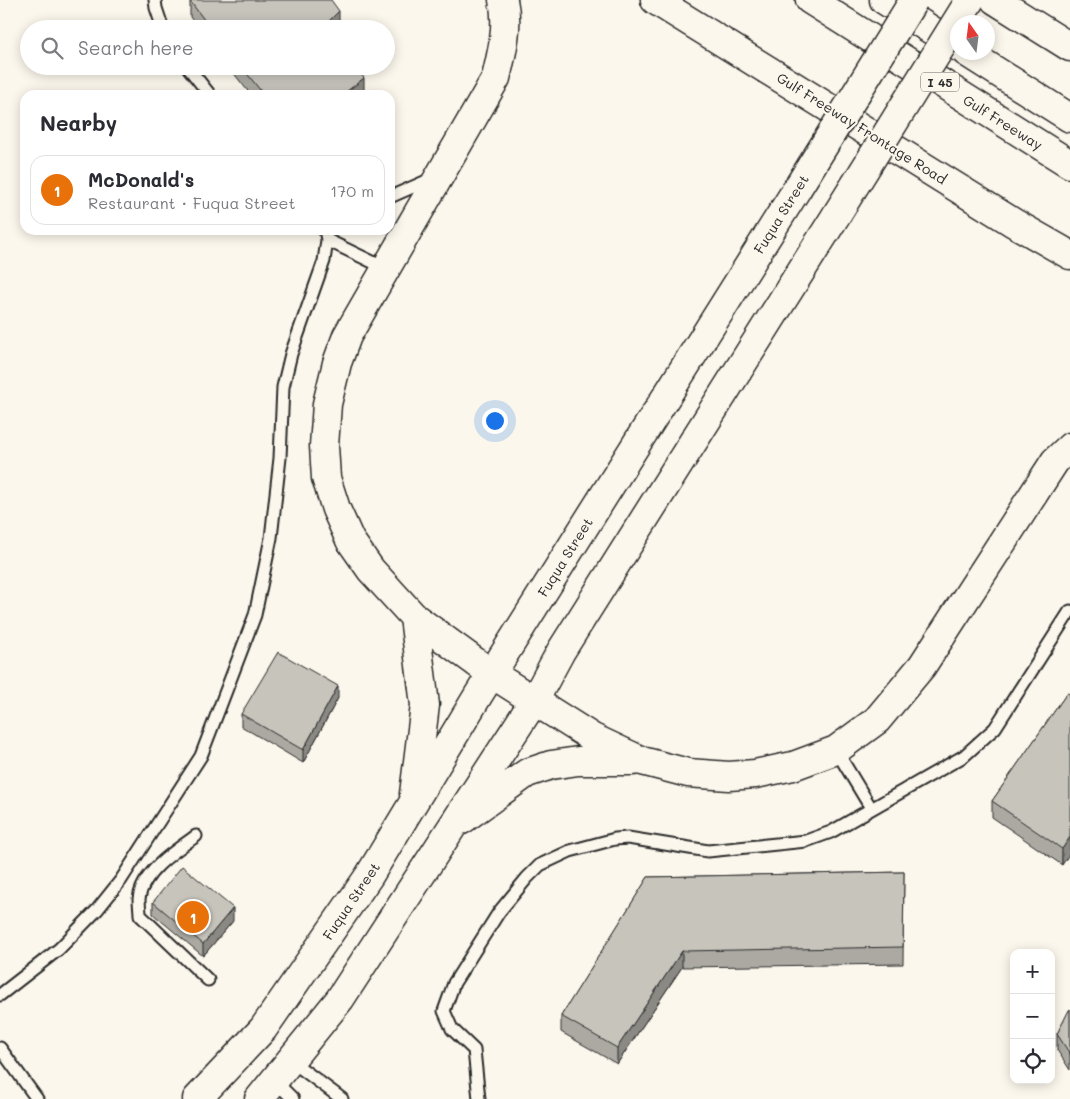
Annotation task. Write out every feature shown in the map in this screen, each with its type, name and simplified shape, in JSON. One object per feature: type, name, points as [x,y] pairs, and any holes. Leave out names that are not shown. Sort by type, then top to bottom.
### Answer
[{"type":"main road","points":[[503,0],[506,14],[504,46],[496,78],[347,336],[337,363],[326,404],[324,446],[326,478],[336,509],[350,540],[371,570],[414,617],[492,674],[534,701],[593,738],[642,760],[688,773],[728,776],[755,774],[793,766],[836,750],[877,720],[922,666],[1056,461],[1070,447]]},
{"type":"main road","name":"Gulf Freeway Frontage Road","points":[[655,0],[1070,256]]},
{"type":"main road","name":"Gulf Freeway","points":[[810,0],[1070,164]]},
{"type":"main road","points":[[884,0],[950,42]]},
{"type":"main road","name":"Fuqua Street","points":[[197,1099],[263,1029],[369,876],[492,674],[914,0]]},
{"type":"main road","points":[[241,1052],[279,1085],[340,999],[534,701],[561,651],[970,0]]},
{"type":"main road","points":[[995,0],[1070,47]]},
{"type":"main road","points":[[979,60],[1070,118]]},
{"type":"main road","points":[[412,806],[425,705],[414,617]]},
{"type":"main road","points":[[451,828],[527,773],[551,765],[578,761],[642,760]]},
{"type":"lane","points":[[155,0],[160,20]]},
{"type":"lane","points":[[194,75],[206,90]]},
{"type":"lane","points":[[395,195],[440,175]]},
{"type":"lane","points":[[0,995],[59,949],[97,910],[121,880],[201,756],[255,615],[271,538],[280,458],[283,387],[291,354],[324,261],[326,235],[385,268]]},
{"type":"lane","points":[[479,1099],[474,1050],[452,1029],[444,1011],[454,983],[499,912],[540,865],[570,851],[615,838],[628,838],[708,851],[806,841],[831,832],[964,756],[995,728],[1070,611]]},
{"type":"lane","points":[[836,750],[871,808]]},
{"type":"lane","points":[[196,836],[165,859],[146,880],[139,898],[140,915],[208,980]]},
{"type":"lane","points":[[0,1048],[37,1099]]},
{"type":"lane","points":[[279,1085],[342,1099]]},
{"type":"building","points":[[331,0],[339,11],[330,20],[204,20],[190,1]]},
{"type":"building","points":[[248,75],[362,75],[364,78],[348,90],[260,90]]},
{"type":"building","points":[[278,652],[338,686],[303,750],[241,714]]},
{"type":"building","points":[[1067,693],[1070,694],[1070,837],[1062,849],[992,801]]},
{"type":"building","points":[[182,866],[233,908],[203,944],[153,902]]},
{"type":"building","points":[[904,872],[903,947],[682,951],[617,1048],[561,1016],[648,877]]},
{"type":"building","points":[[1070,1009],[1070,1054],[1057,1034]]},
{"type":"place","name":"McDonald's","points":[[193,917]]}]
